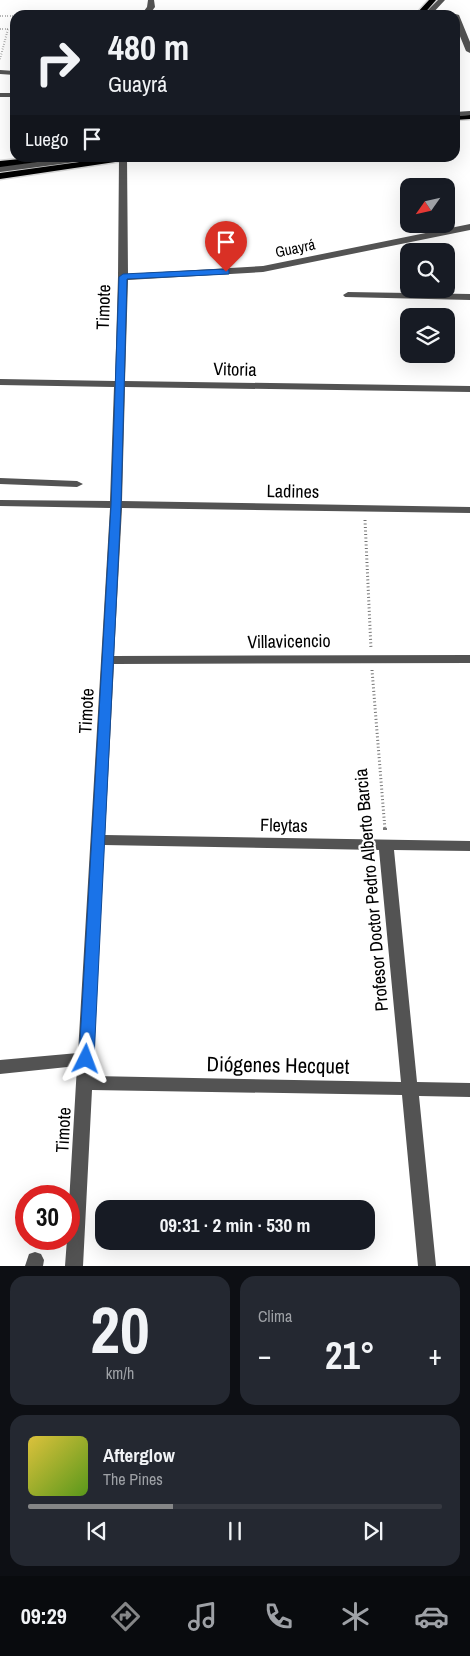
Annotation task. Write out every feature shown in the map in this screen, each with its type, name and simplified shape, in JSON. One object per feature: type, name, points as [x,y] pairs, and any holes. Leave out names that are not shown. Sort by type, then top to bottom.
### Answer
[{"type":"main road","points":[[423,10],[432,0]]},
{"type":"main road","points":[[0,164],[15,162]]},
{"type":"main road","points":[[0,176],[96,162]]},
{"type":"street","points":[[432,10],[442,0],[452,10]]},
{"type":"street","points":[[460,27],[470,51]]},
{"type":"street","points":[[0,169],[53,162]]},
{"type":"street","name":"Timote","points":[[74,1266],[116,506],[123,277],[123,162]]},
{"type":"street","name":"Guayrá","points":[[123,277],[263,269],[470,227]]},
{"type":"street","points":[[348,295],[470,297]]},
{"type":"street","name":"Vitoria","points":[[0,382],[470,389]]},
{"type":"street","points":[[0,481],[77,484]]},
{"type":"street","name":"Ladines","points":[[0,503],[470,510]]},
{"type":"street","name":"Villavicencio","points":[[108,660],[470,659]]},
{"type":"street","name":"Fleytas","points":[[98,840],[470,846]]},
{"type":"street","name":"Profesor Doctor Pedro Alberto Barcia","points":[[386,845],[427,1266]]},
{"type":"street","points":[[0,1067],[86,1059]]},
{"type":"street","name":"Diógenes Hecquet","points":[[84,1083],[470,1090]]},
{"type":"path","points":[[0,29],[8,29],[0,59]]},
{"type":"path","points":[[0,38],[5,38]]},
{"type":"path","name":"Profesor Doctor Pedro Alberto Barcia","points":[[365,509],[371,658],[386,845]]},
{"type":"route","points":[[86,1059],[116,506],[123,277],[226,272]]}]
